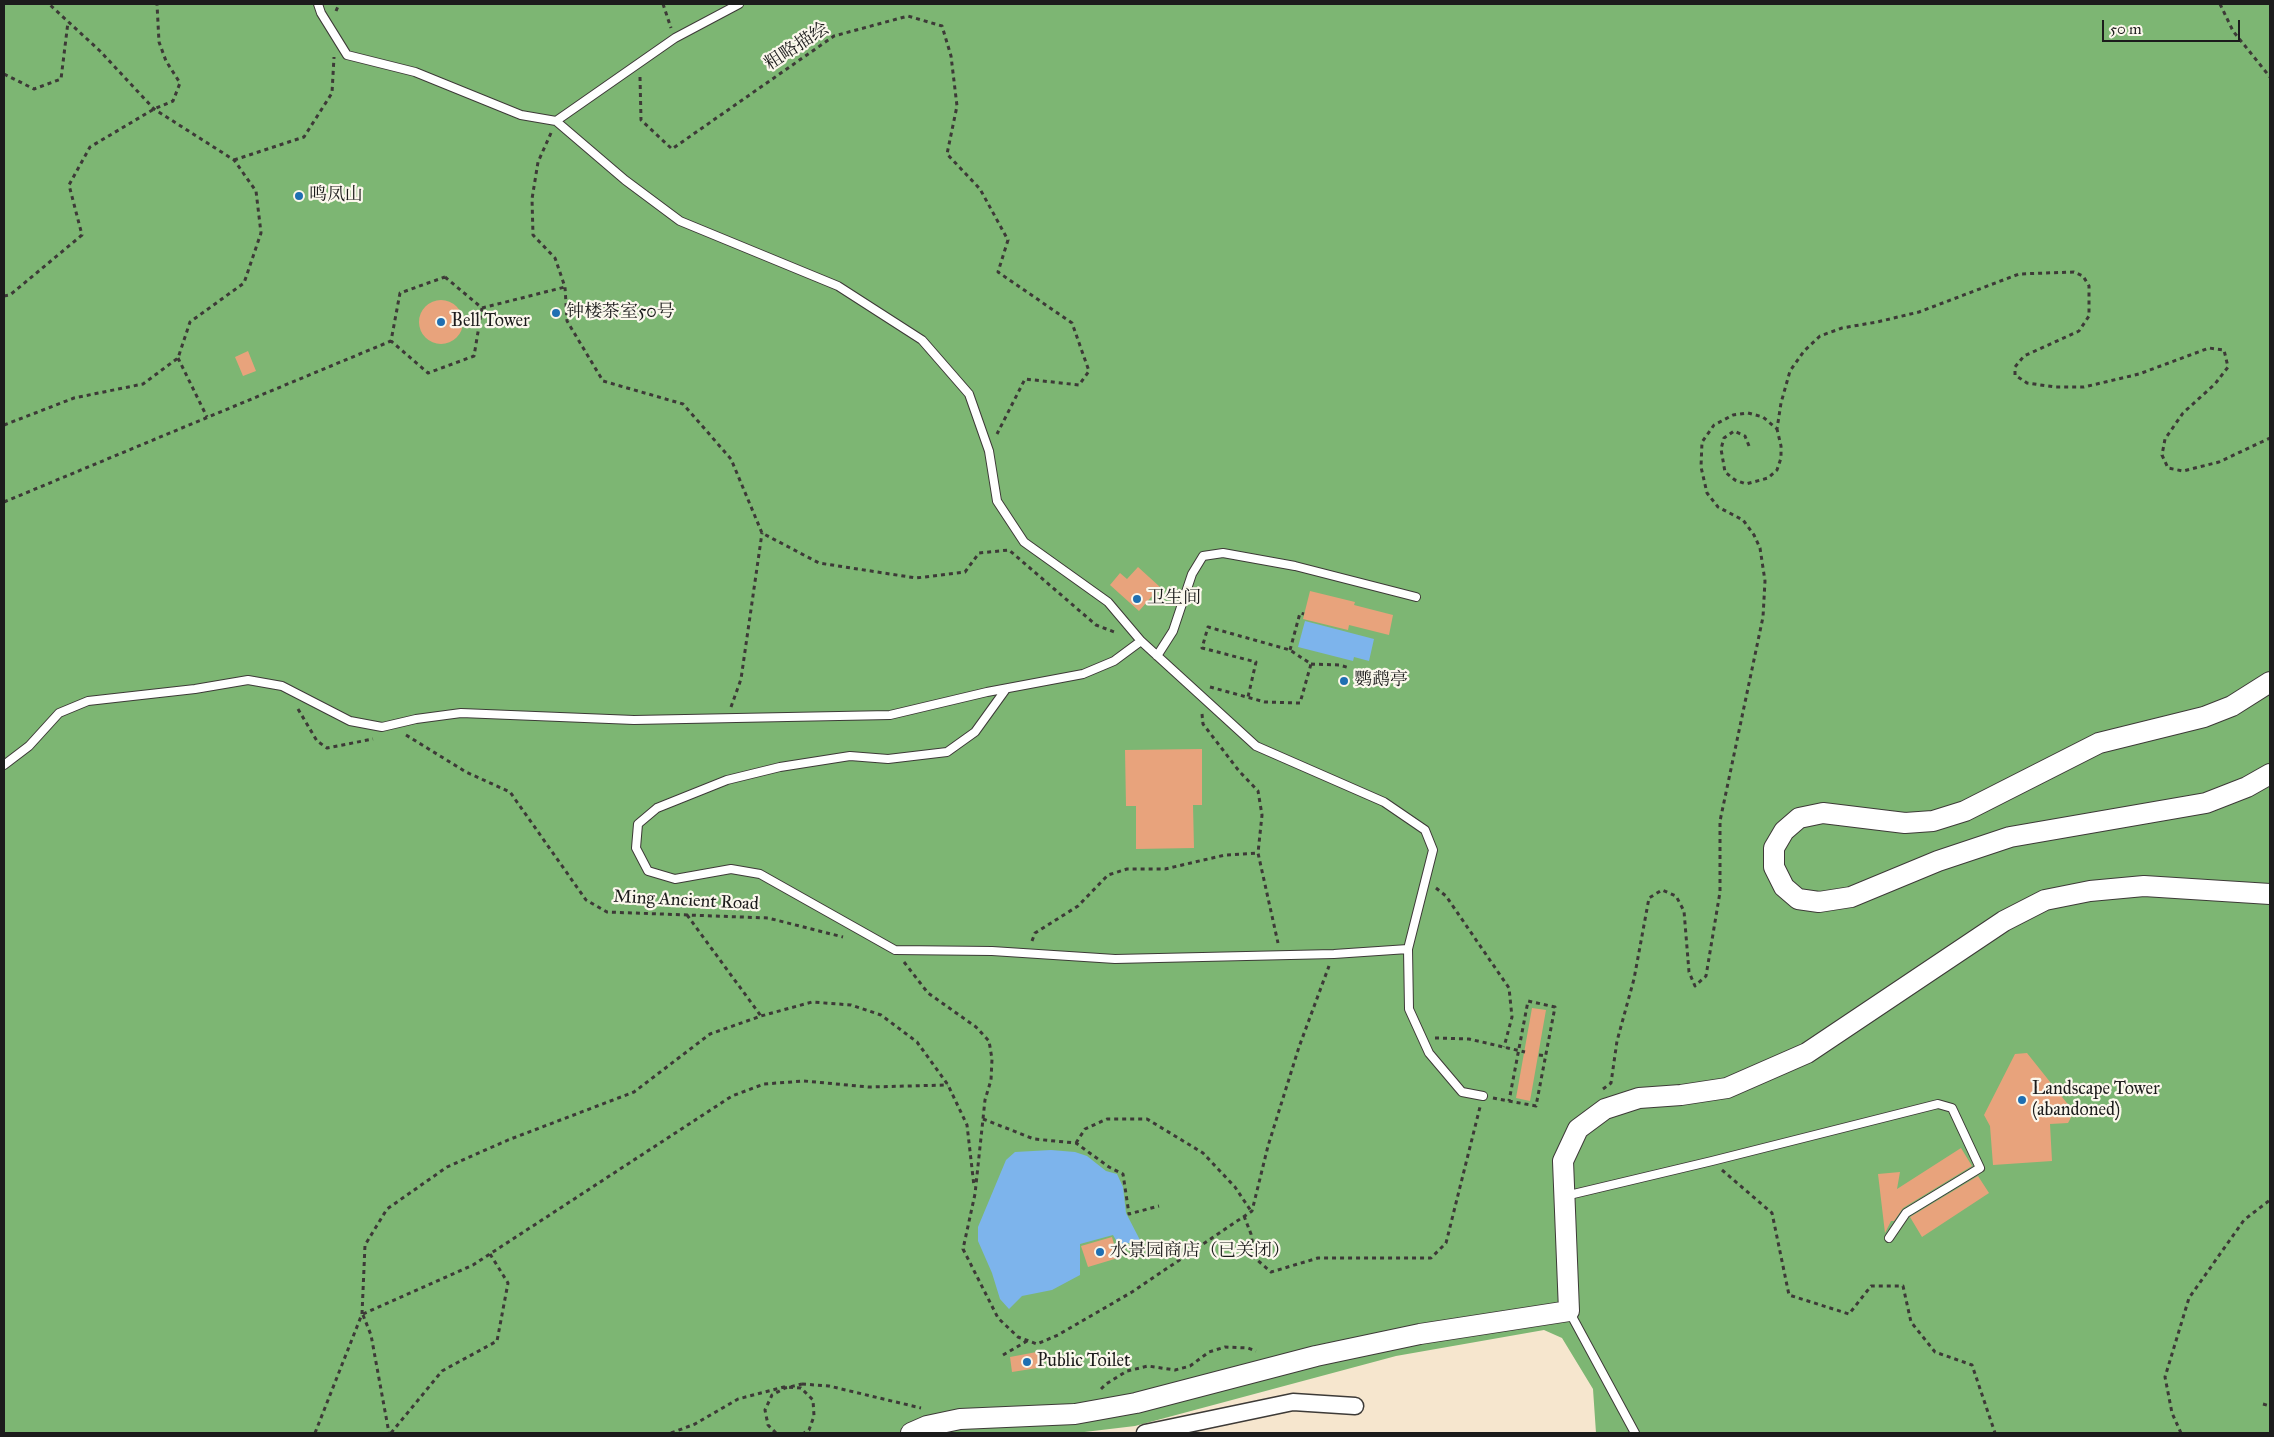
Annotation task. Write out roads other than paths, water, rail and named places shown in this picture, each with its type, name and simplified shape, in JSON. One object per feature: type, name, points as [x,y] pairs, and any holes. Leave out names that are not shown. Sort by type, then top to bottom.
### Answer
[{"type":"street","points":[[2270,682],[2232,706],[2204,717],[2099,743],[1965,811],[1933,821],[1905,823],[1823,813],[1799,818],[1784,832],[1774,848],[1774,866],[1784,886],[1798,899],[1819,902],[1850,897],[1938,861],[2010,837],[2206,803],[2270,774]]},
{"type":"street","points":[[911,1433],[927,1426],[960,1419],[1075,1414],[1136,1403],[1316,1356],[1420,1334],[1569,1311],[1563,1161],[1578,1129],[1605,1109],[1639,1098],[1681,1095],[1727,1088],[1806,1053],[2004,921],[2045,900],[2090,891],[2144,886],[2270,894]]},
{"type":"street","points":[[1145,1433],[1293,1402],[1355,1406]]},
{"type":"lane","points":[[318,4],[321,13],[347,55],[415,72],[521,115],[556,121],[625,180],[680,221],[838,286],[922,340],[969,394],[989,451],[997,501],[1024,542],[1108,602],[1141,642],[1256,746],[1384,802],[1425,830],[1434,850],[1408,948],[1410,1009],[1429,1054],[1462,1092],[1483,1096]]},
{"type":"lane","points":[[556,121],[675,38],[739,4]]},
{"type":"lane","points":[[1157,656],[1173,632],[1192,574],[1203,556],[1223,553],[1295,566],[1416,597]]},
{"type":"lane","points":[[4,765],[29,746],[59,713],[88,701],[195,689],[248,680],[282,686],[350,721],[382,727],[416,718],[461,714],[634,720],[890,714],[1083,674],[1114,661],[1141,642]]},
{"type":"lane","points":[[1006,689],[975,732],[947,752],[888,759],[850,756],[780,767],[726,780],[657,808],[638,824],[636,848],[648,870],[675,879],[731,869],[760,874],[895,950],[1029,953],[1115,959],[1334,954],[1408,948]]},
{"type":"lane","points":[[1563,1197],[1938,1104],[1952,1108],[1980,1168],[1906,1213],[1889,1238]]},
{"type":"lane","points":[[1569,1311],[1635,1433]]},
{"type":"water","points":[[1305,621],[1374,639],[1369,661],[1354,657],[1353,661],[1298,647]]},
{"type":"water","points":[[1051,1150],[1075,1152],[1087,1156],[1106,1171],[1117,1174],[1123,1187],[1126,1213],[1141,1242],[1118,1244],[1113,1235],[1080,1244],[1080,1275],[1052,1290],[1022,1296],[1009,1309],[1000,1299],[992,1273],[978,1241],[978,1227],[1006,1160],[1015,1152]]},
{"type":"place","name":"鸣凤山","points":[[299,196]]},
{"type":"place","name":"钟楼茶室50号","points":[[556,313]]},
{"type":"place","name":"Bell Tower","points":[[441,322]]},
{"type":"place","name":"卫生间","points":[[1137,599]]},
{"type":"place","name":"鹦鹉亭","points":[[1344,681]]},
{"type":"place","name":"Landscape Tower (abandoned)","points":[[2022,1100]]},
{"type":"place","name":"水景园商店（已关闭）","points":[[1100,1252]]},
{"type":"place","name":"Public Toilet","points":[[1027,1362]]}]
